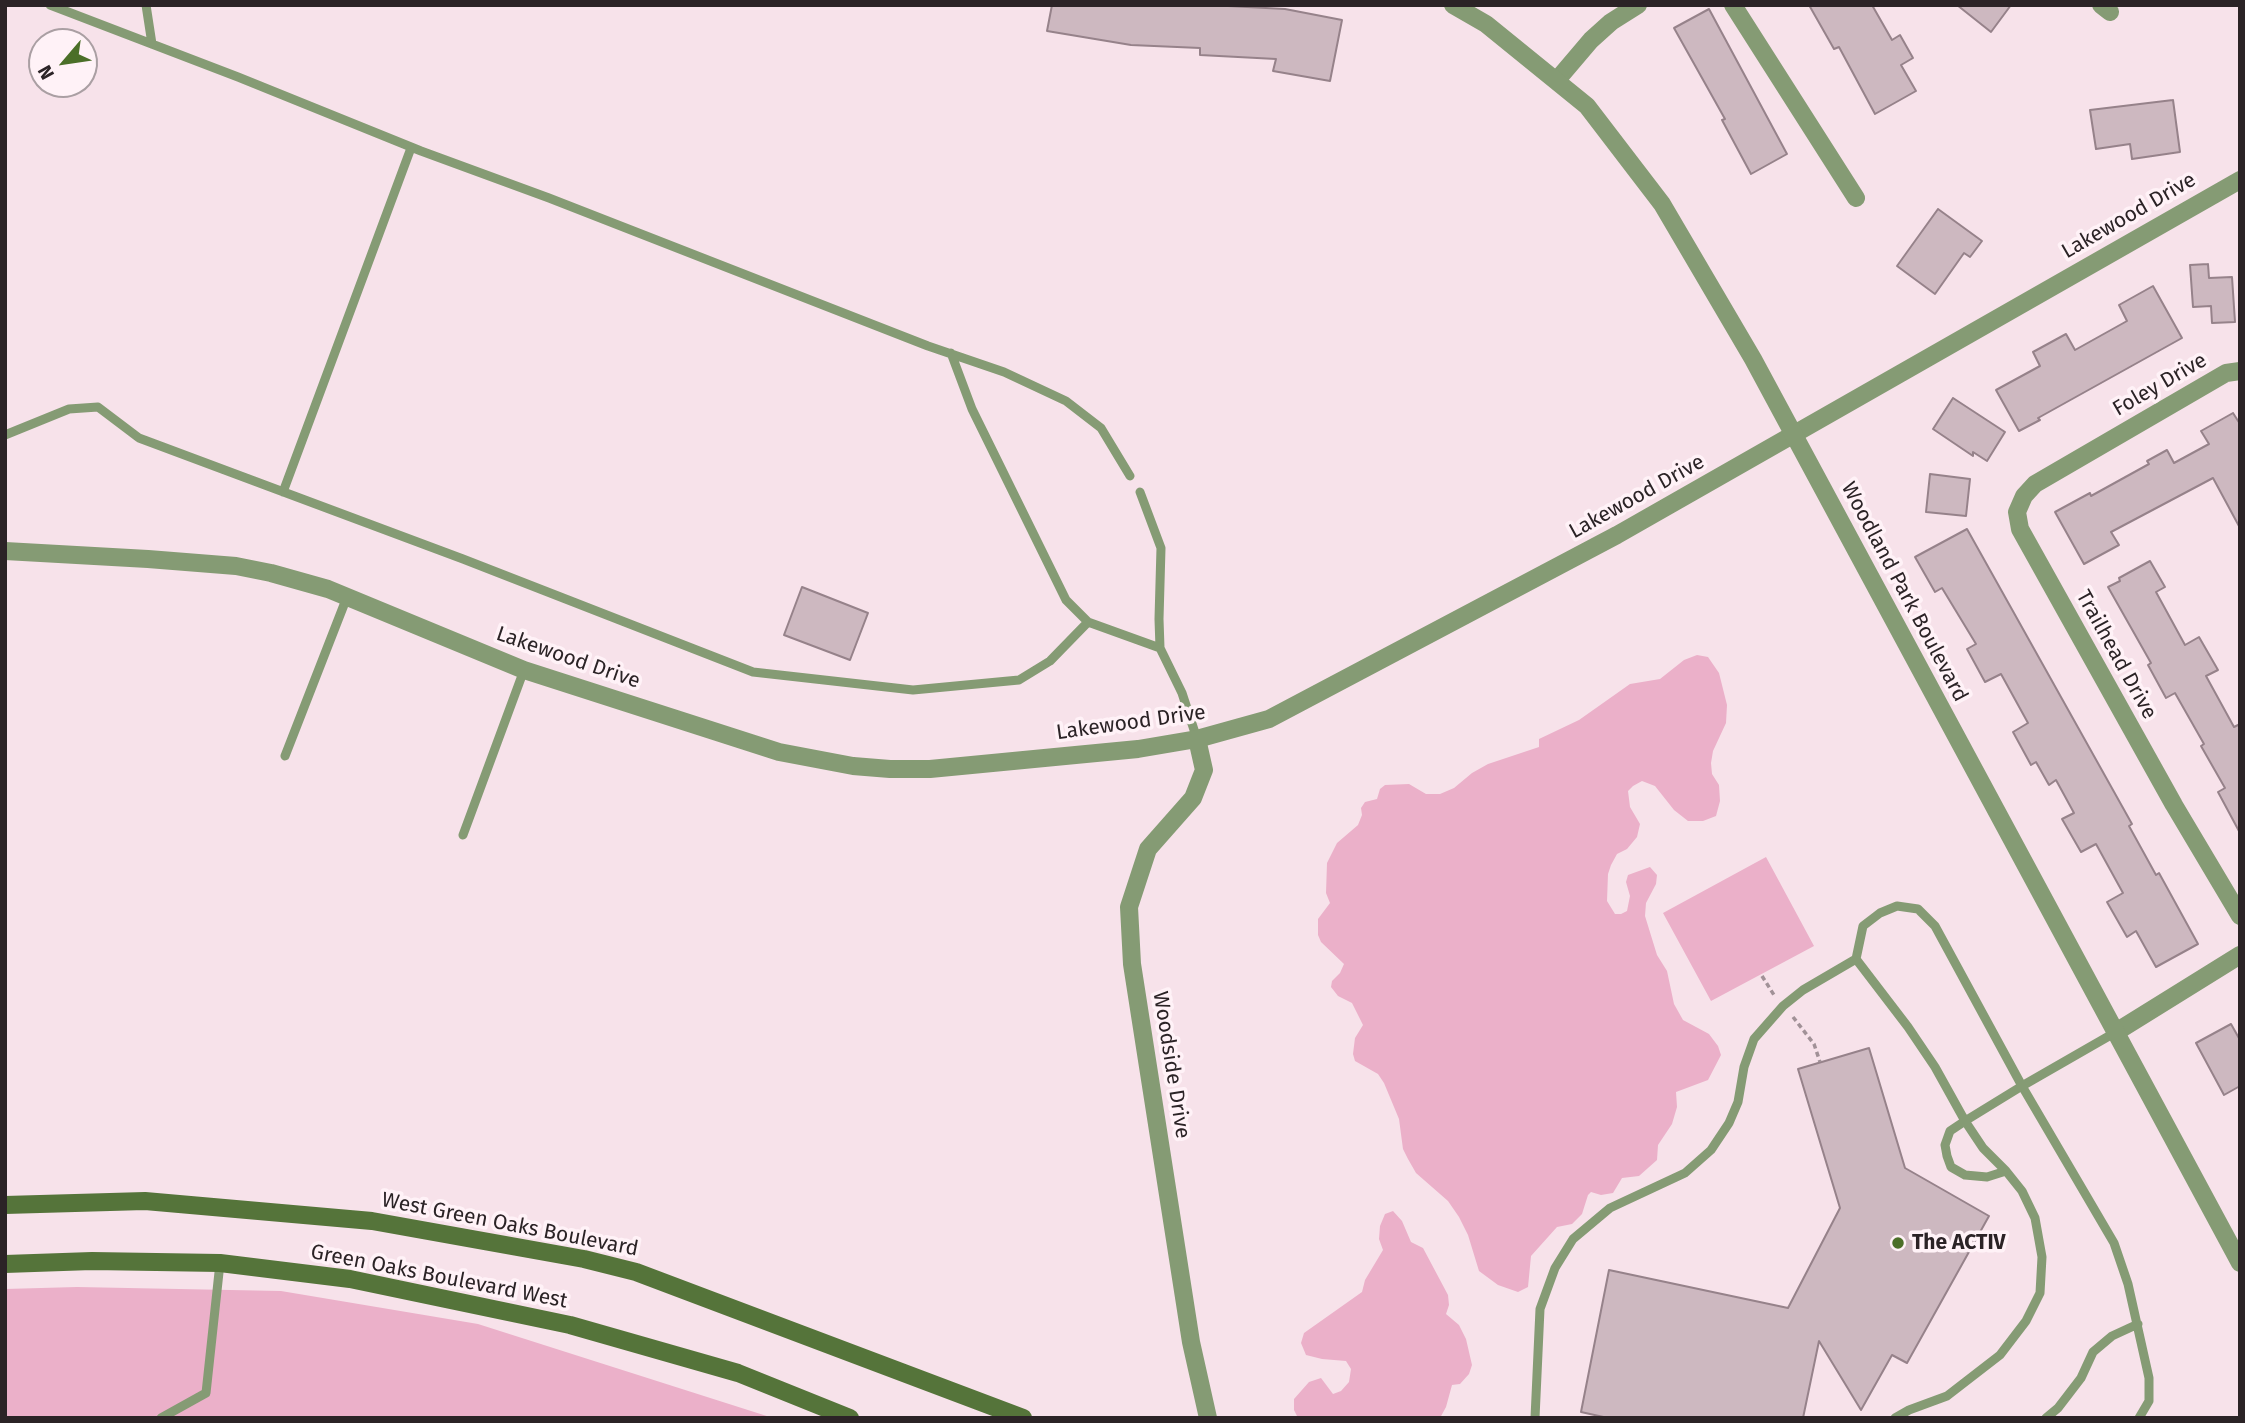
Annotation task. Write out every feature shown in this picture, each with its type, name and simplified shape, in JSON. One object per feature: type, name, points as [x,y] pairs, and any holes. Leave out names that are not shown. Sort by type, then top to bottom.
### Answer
[{"type":"main road","name":"West Green Oaks Boulevard","points":[[5,1205],[145,1201],[373,1221],[584,1259],[636,1272],[1023,1418]]},
{"type":"main road","name":"Green Oaks Boulevard West","points":[[5,1264],[92,1261],[220,1264],[351,1279],[570,1325],[738,1373],[850,1418]]},
{"type":"street","name":"Woodland Park Boulevard","points":[[1452,5],[1486,24],[1587,106],[1662,204],[1753,359],[2240,1263]]},
{"type":"street","points":[[1558,80],[1591,40],[1611,22],[1638,5]]},
{"type":"street","points":[[1733,5],[1856,198]]},
{"type":"street","name":"Lakewood Drive","points":[[5,551],[236,566],[271,573],[347,597],[524,670],[779,752],[853,766],[930,769],[1138,749],[1197,739],[1269,719],[1617,535],[2200,200],[2240,180]]},
{"type":"street","name":"Foley Drive","points":[[2105,443],[2226,373],[2240,371]]},
{"type":"street","name":"Trailhead Drive","points":[[2105,443],[2035,484],[2024,496],[2017,512],[2020,529],[2174,805],[2240,916]]},
{"type":"street","name":"Woodside Drive","points":[[1197,739],[1204,770],[1201,779],[1193,798],[1148,849],[1129,907],[1132,964],[1191,1342],[1208,1418]]},
{"type":"street","points":[[2116,1032],[2240,955]]},
{"type":"lane","points":[[50,5],[411,148],[1004,372],[1066,401],[1101,428],[1130,476]]},
{"type":"lane","points":[[146,5],[152,44]]},
{"type":"lane","points":[[283,492],[411,148]]},
{"type":"lane","points":[[951,353],[972,410],[1066,600],[1088,622],[1160,648]]},
{"type":"lane","points":[[5,435],[69,409],[98,407],[139,438],[463,559],[753,672],[913,690],[1019,680],[1050,662],[1088,622]]},
{"type":"lane","points":[[1140,492],[1161,548],[1160,648],[1182,693],[1197,739]]},
{"type":"lane","points":[[285,756],[347,597]]},
{"type":"lane","points":[[463,835],[524,670]]},
{"type":"lane","points":[[1535,1418],[1540,1309],[1555,1268],[1573,1239],[1610,1208],[1685,1174],[1711,1150],[1729,1123],[1738,1102],[1744,1067],[1754,1039],[1780,1008],[1856,959],[1863,926],[1880,913],[1897,906],[1918,909],[1936,926],[2022,1086],[2114,1243],[2138,1324],[2149,1378],[2149,1401],[2139,1418]]},
{"type":"lane","points":[[1856,959],[1922,1047],[1983,1148],[2007,1171],[2022,1191],[2035,1218],[2042,1257],[2040,1293],[2026,1321],[2000,1355],[1947,1396],[1895,1418]]},
{"type":"lane","points":[[2007,1171],[1987,1177],[1965,1175],[1951,1167],[1945,1145],[1950,1131],[2116,1032]]},
{"type":"lane","points":[[161,1418],[206,1393],[220,1264]]},
{"type":"lane","points":[[2046,1418],[2058,1408],[2081,1378],[2093,1352],[2112,1336],[2138,1324]]},
{"type":"shaded area","points":[[1697,655],[1708,657],[1719,673],[1727,705],[1726,723],[1713,751],[1711,763],[1712,774],[1719,785],[1720,801],[1716,816],[1703,821],[1688,821],[1674,810],[1655,786],[1642,781],[1633,786],[1628,791],[1630,807],[1640,824],[1637,837],[1627,849],[1617,854],[1611,865],[1607,901],[1615,914],[1627,911],[1630,896],[1626,882],[1628,875],[1650,867],[1657,875],[1656,884],[1646,903],[1645,916],[1657,955],[1667,971],[1674,1004],[1683,1020],[1709,1034],[1721,1055],[1708,1080],[1676,1092],[1677,1107],[1672,1124],[1658,1145],[1657,1160],[1639,1176],[1622,1178],[1613,1193],[1601,1195],[1591,1192],[1582,1214],[1572,1224],[1557,1227],[1531,1256],[1528,1287],[1518,1292],[1498,1285],[1479,1271],[1468,1235],[1459,1217],[1448,1201],[1416,1173],[1408,1159],[1403,1149],[1399,1119],[1384,1083],[1378,1074],[1355,1061],[1355,1038],[1363,1025],[1352,1003],[1338,996],[1331,987],[1344,964],[1321,942],[1318,935],[1318,919],[1330,903],[1326,893],[1327,863],[1337,843],[1358,825],[1365,802],[1377,799],[1380,789],[1385,785],[1409,784],[1426,794],[1440,794],[1454,788],[1488,764],[1539,747],[1539,739],[1579,720],[1630,684],[1660,679],[1684,660]]},
{"type":"shaded area","points":[[1766,857],[1814,946],[1711,1001],[1663,913]]},
{"type":"shaded area","points":[[1393,1211],[1402,1221],[1411,1242],[1423,1248],[1448,1295],[1446,1314],[1459,1325],[1466,1339],[1472,1365],[1469,1374],[1460,1384],[1452,1385],[1440,1418],[1298,1418],[1294,1410],[1294,1399],[1309,1382],[1321,1378],[1333,1394],[1341,1391],[1349,1382],[1351,1369],[1346,1361],[1306,1355],[1301,1343],[1304,1333],[1362,1292],[1365,1280],[1383,1250],[1379,1239],[1380,1226],[1385,1214]]},
{"type":"shaded area","points":[[77,1287],[281,1291],[478,1324],[773,1418],[5,1418],[5,1289]]},
{"type":"building","points":[[1052,5],[1209,5],[1285,9],[1342,20],[1330,81],[1273,71],[1276,59],[1200,55],[1200,48],[1131,45],[1047,31]]},
{"type":"building","points":[[1809,5],[1872,5],[1892,40],[1900,35],[1913,58],[1901,65],[1916,91],[1875,114],[1839,47],[1834,49]]},
{"type":"building","points":[[1957,5],[2011,5],[1991,32]]},
{"type":"building","points":[[1709,9],[1787,154],[1751,174],[1722,120],[1725,119],[1674,28]]},
{"type":"building","points":[[2173,100],[2180,152],[2132,159],[2130,144],[2096,149],[2090,110]]},
{"type":"building","points":[[1938,209],[1982,241],[1970,257],[1964,253],[1935,294],[1897,266]]},
{"type":"building","points":[[2208,264],[2209,278],[2232,277],[2235,322],[2212,323],[2211,306],[2193,307],[2190,265]]},
{"type":"building","points":[[2153,286],[2182,338],[2019,431],[1996,390],[2040,366],[2033,352],[2066,334],[2075,350],[2127,321],[2119,305]]},
{"type":"building","points":[[1953,398],[2005,432],[1987,461],[1973,452],[1973,456],[1933,429]]},
{"type":"building","points":[[2233,413],[2240,424],[2240,528],[2213,478],[2111,532],[2119,545],[2084,564],[2055,512],[2090,493],[2091,496],[2149,464],[2147,461],[2167,450],[2174,463],[2209,444],[2201,431]]},
{"type":"building","points":[[1930,474],[1970,479],[1966,516],[1926,512]]},
{"type":"building","points":[[1967,529],[2132,824],[2129,826],[2156,875],[2159,873],[2198,944],[2156,967],[2136,931],[2127,937],[2107,902],[2123,893],[2096,844],[2081,852],[2062,819],[2074,813],[2056,780],[2049,785],[2036,762],[2031,765],[2013,732],[2028,723],[2001,674],[1985,682],[1967,649],[1976,644],[1942,588],[1935,592],[1915,557]]},
{"type":"building","points":[[2150,561],[2165,587],[2156,592],[2185,645],[2199,637],[2218,670],[2206,676],[2234,727],[2240,724],[2240,833],[2218,792],[2225,788],[2201,746],[2204,744],[2175,693],[2166,698],[2148,665],[2151,663],[2108,587]]},
{"type":"building","points":[[802,587],[868,613],[850,660],[784,635]]},
{"type":"building","points":[[2231,1024],[2240,1040],[2240,1086],[2224,1095],[2196,1043]]},
{"type":"building","name":"The ACTIV","points":[[1869,1048],[1905,1168],[1989,1216],[1907,1363],[1892,1355],[1861,1410],[1819,1341],[1803,1418],[1608,1418],[1581,1412],[1609,1270],[1788,1308],[1840,1208],[1798,1069]]},
{"type":"place","name":"The ACTIV","points":[[1898,1243]]}]
